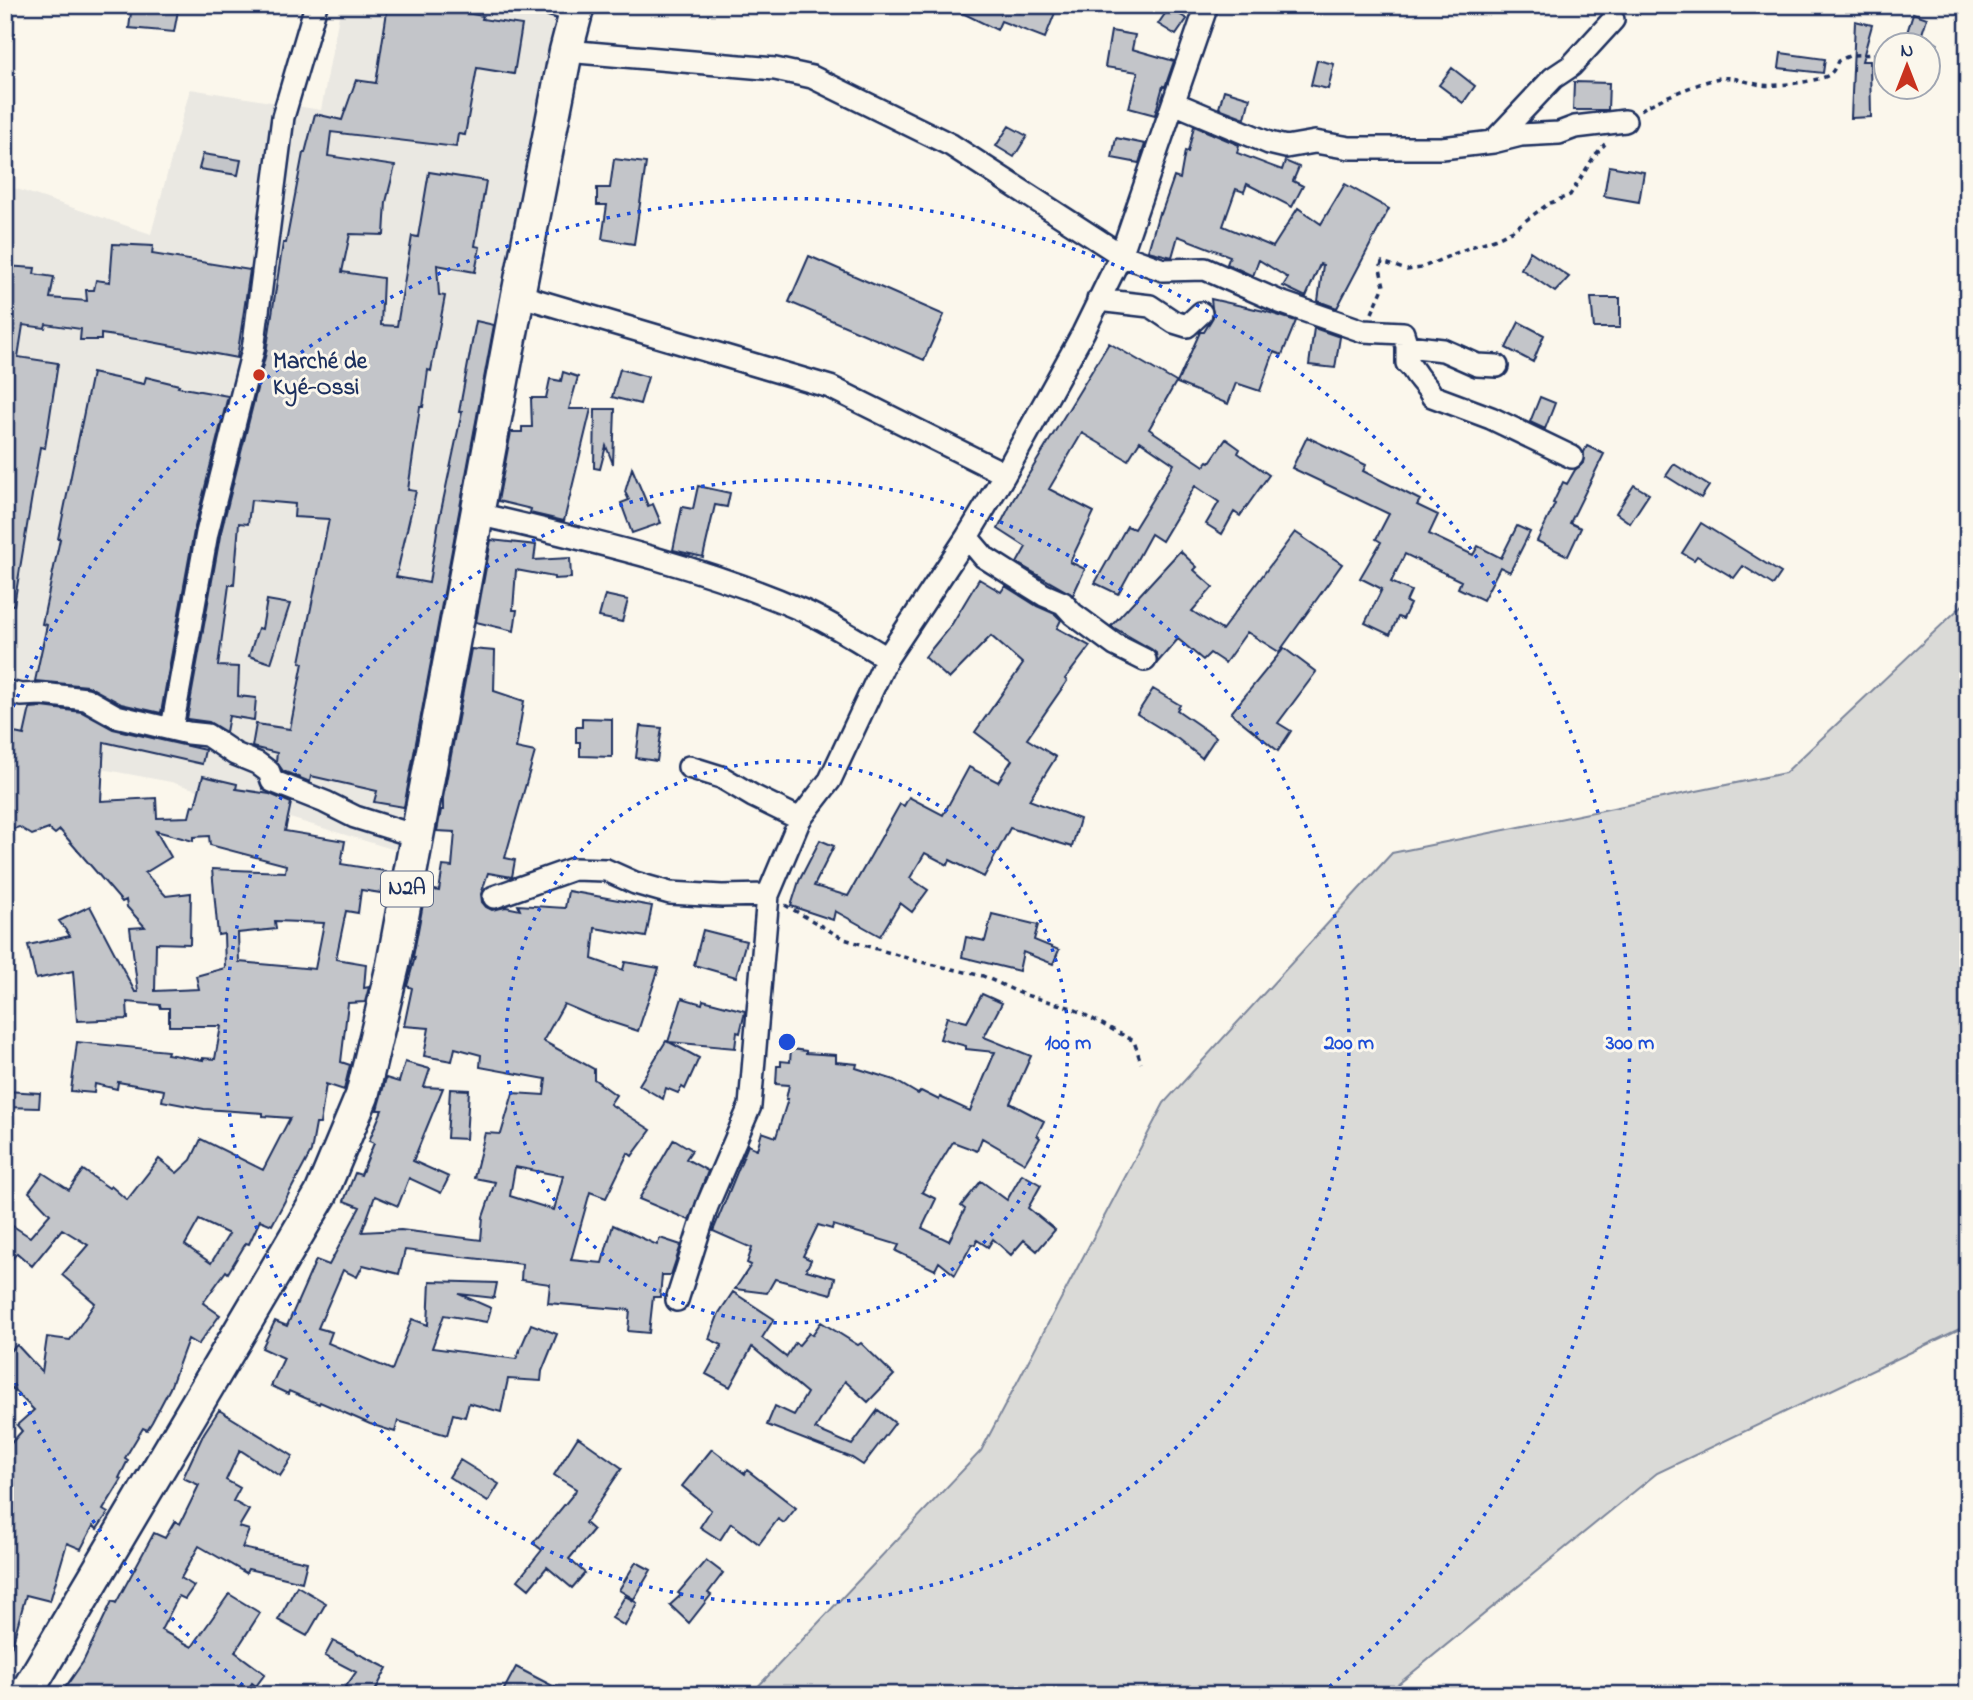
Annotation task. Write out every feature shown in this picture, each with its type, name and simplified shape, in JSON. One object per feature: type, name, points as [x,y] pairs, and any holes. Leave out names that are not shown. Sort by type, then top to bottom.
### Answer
[{"type":"highway","name":"N2A","points":[[25,1695],[321,1194],[362,1096],[393,965],[566,51],[569,8]]},
{"type":"street","points":[[172,728],[207,533],[253,350],[283,117],[316,5]]},
{"type":"street","points":[[677,1300],[707,1206],[750,1106],[768,895],[800,819],[830,780],[887,658],[1005,474],[1062,373],[1121,255],[1207,5]]},
{"type":"street","points":[[1493,142],[1515,116],[1530,104],[1553,78],[1571,66],[1613,20]]},
{"type":"street","points":[[566,51],[761,68],[812,77],[951,145],[1121,255],[1163,270],[1205,269],[1280,302],[1363,331],[1403,333],[1408,363],[1433,396],[1491,418],[1572,457]]},
{"type":"street","points":[[1174,103],[1269,143],[1286,147],[1315,142],[1350,148],[1442,148],[1493,142],[1521,135],[1559,133],[1575,127],[1625,121]]},
{"type":"street","points":[[518,295],[830,387],[1005,474]]},
{"type":"street","points":[[1098,300],[1150,306],[1174,322],[1187,326],[1201,313]]},
{"type":"street","points":[[1406,346],[1443,350],[1477,365],[1497,366]]},
{"type":"street","points":[[478,513],[628,551],[752,590],[805,611],[887,658]]},
{"type":"street","points":[[967,537],[984,557],[1044,595],[1063,603],[1073,614],[1115,645],[1145,660]]},
{"type":"street","points":[[5,691],[21,695],[42,694],[86,699],[116,716],[206,735],[235,754],[257,763],[269,772],[272,781],[355,817],[416,836]]},
{"type":"street","points":[[689,766],[721,776],[753,796],[800,819]]},
{"type":"street","points":[[494,897],[573,869],[606,870],[635,883],[670,893],[768,895]]},
{"type":"path","points":[[1363,331],[1384,286],[1380,269],[1382,262],[1406,270],[1421,268],[1513,230],[1548,204],[1570,195],[1595,155],[1625,121],[1653,101],[1666,99],[1721,78],[1765,86],[1823,79],[1832,74],[1838,61],[1851,55],[1871,54]]},
{"type":"path","points":[[768,895],[844,939],[917,961],[983,975],[1023,994],[1072,1008],[1133,1041],[1141,1063]]},
{"type":"shaded area","name":"Marché de Kyé-Ossi","points":[[341,5],[513,5],[579,28],[425,859],[171,782],[5,751],[5,185],[151,234],[190,89],[321,110]]},
{"type":"shaded area","points":[[1968,600],[1968,1325],[1657,1473],[1385,1695],[750,1695],[981,1451],[1164,1103],[1392,853],[1785,773]]},
{"type":"building","points":[[132,5],[179,5],[174,32],[129,28]]},
{"type":"building","points":[[388,5],[420,5],[522,25],[514,74],[477,68],[465,135],[458,134],[456,147],[331,132],[328,156],[395,166],[386,202],[384,235],[350,234],[342,272],[383,278],[381,325],[397,326],[412,236],[418,237],[429,172],[486,181],[475,246],[480,247],[475,272],[437,265],[439,295],[445,296],[431,371],[428,370],[423,407],[420,407],[408,490],[416,491],[396,577],[429,583],[438,525],[462,412],[459,412],[476,321],[494,325],[404,807],[374,802],[377,791],[311,776],[310,782],[283,771],[276,761],[277,753],[252,747],[256,724],[290,729],[303,663],[300,662],[329,519],[294,517],[295,504],[251,500],[248,524],[239,523],[234,585],[229,585],[218,666],[239,667],[238,696],[256,698],[254,720],[229,716],[226,732],[209,722],[187,719],[220,536],[266,353],[283,243],[286,243],[303,153],[315,114],[342,120],[356,80],[376,83]]},
{"type":"building","points":[[946,5],[1007,5],[1019,12],[1022,5],[1058,5],[1045,38],[1001,21],[997,30]]},
{"type":"building","points":[[1169,8],[1187,19],[1176,35],[1158,24]]},
{"type":"building","points":[[1913,13],[1927,18],[1922,32],[1907,32]]},
{"type":"building","points":[[1855,21],[1872,25],[1862,61],[1870,61],[1871,117],[1851,118]]},
{"type":"building","points":[[1111,31],[1135,35],[1132,49],[1174,61],[1155,115],[1129,108],[1138,72],[1105,67]]},
{"type":"building","points":[[1781,53],[1825,59],[1823,73],[1779,68]]},
{"type":"building","points":[[1317,60],[1334,64],[1328,89],[1311,85]]},
{"type":"building","points":[[1452,68],[1475,86],[1463,103],[1439,85]]},
{"type":"building","points":[[1574,82],[1609,83],[1608,110],[1573,110]]},
{"type":"building","points":[[1224,90],[1250,98],[1245,118],[1219,108]]},
{"type":"building","points":[[1009,126],[1027,136],[1014,157],[996,146]]},
{"type":"building","points":[[1194,126],[1239,145],[1237,153],[1282,170],[1285,161],[1299,167],[1293,181],[1303,186],[1292,207],[1247,184],[1244,192],[1236,189],[1223,226],[1273,247],[1298,208],[1321,224],[1345,184],[1389,209],[1337,308],[1318,301],[1323,265],[1320,264],[1306,297],[1283,286],[1288,278],[1259,260],[1253,276],[1227,264],[1230,256],[1178,236],[1172,257],[1148,251],[1159,213],[1161,214],[1174,177],[1180,179],[1185,151],[1188,152]]},
{"type":"building","points":[[1116,138],[1145,144],[1139,163],[1112,158]]},
{"type":"building","points":[[203,154],[241,160],[238,175],[199,169]]},
{"type":"building","points":[[614,159],[646,163],[634,244],[602,239],[607,205],[597,205],[597,188],[610,188]]},
{"type":"building","points":[[1609,166],[1644,172],[1639,202],[1604,196]]},
{"type":"building","points":[[113,244],[153,246],[152,254],[250,270],[237,358],[101,334],[101,340],[80,340],[81,329],[46,324],[45,328],[23,325],[18,357],[58,363],[45,448],[40,447],[14,605],[5,604],[5,353],[12,295],[5,294],[5,266],[35,268],[34,274],[54,277],[50,298],[87,301],[86,290],[94,290],[96,280],[110,282]]},
{"type":"building","points":[[1530,251],[1569,277],[1555,292],[1521,269]]},
{"type":"building","points":[[809,256],[944,315],[924,360],[789,302]]},
{"type":"building","points":[[1591,298],[1620,298],[1620,328],[1594,328]]},
{"type":"building","points":[[1211,299],[1296,321],[1282,355],[1274,352],[1260,391],[1236,383],[1228,404],[1177,383],[1200,332],[1204,332],[1213,317]]},
{"type":"building","points":[[1519,322],[1544,335],[1533,362],[1506,348]]},
{"type":"building","points":[[1314,328],[1340,337],[1335,368],[1309,365]]},
{"type":"building","points":[[1109,343],[1176,382],[1149,429],[1204,466],[1210,462],[1226,439],[1240,449],[1238,453],[1269,475],[1240,516],[1234,512],[1222,534],[1206,524],[1219,502],[1195,486],[1162,541],[1151,534],[1118,594],[1095,583],[1127,526],[1134,529],[1174,464],[1140,441],[1128,460],[1082,433],[1049,489],[1094,512],[1070,562],[1085,569],[1073,595],[1017,563],[1026,547],[998,529]]},
{"type":"building","points":[[620,369],[648,377],[640,404],[612,397]]},
{"type":"building","points":[[563,372],[578,377],[569,409],[591,409],[564,521],[530,513],[531,509],[498,501],[511,432],[522,432],[522,427],[532,427],[531,398],[546,398],[550,379],[561,381]]},
{"type":"building","points":[[92,373],[144,384],[146,377],[179,385],[178,387],[228,396],[194,531],[161,713],[121,704],[88,686],[35,681],[47,625],[42,624]]},
{"type":"building","points":[[1540,397],[1555,403],[1545,429],[1530,422]]},
{"type":"building","points":[[595,409],[615,409],[613,464],[606,446],[600,469],[594,468]]},
{"type":"building","points":[[1307,437],[1366,465],[1363,471],[1420,500],[1417,505],[1438,515],[1429,534],[1473,555],[1478,546],[1501,558],[1517,526],[1530,532],[1510,572],[1500,567],[1483,600],[1458,588],[1461,581],[1405,554],[1391,582],[1411,591],[1406,602],[1410,604],[1403,619],[1398,617],[1390,635],[1365,623],[1382,589],[1360,578],[1381,542],[1376,539],[1389,514],[1292,468]]},
{"type":"building","points":[[1587,446],[1604,454],[1570,523],[1581,528],[1568,556],[1537,541],[1563,482],[1567,484],[1575,470],[1583,463]]},
{"type":"building","points":[[1674,464],[1709,486],[1701,498],[1666,476]]},
{"type":"building","points":[[632,468],[648,506],[653,504],[661,523],[632,533],[621,503],[629,500],[625,492]]},
{"type":"building","points":[[1634,485],[1649,494],[1630,523],[1616,513]]},
{"type":"building","points":[[698,486],[730,493],[727,507],[715,505],[703,557],[673,550],[682,507],[693,509]]},
{"type":"building","points":[[1701,523],[1781,573],[1773,585],[1743,566],[1734,578],[1697,556],[1694,560],[1682,553]]},
{"type":"building","points":[[1295,532],[1342,564],[1279,652],[1247,632],[1225,663],[1210,653],[1203,660],[1178,639],[1157,663],[1156,653],[1111,626],[1180,551],[1197,567],[1194,570],[1213,587],[1192,611],[1222,630]]},
{"type":"building","points":[[491,540],[536,545],[534,560],[570,558],[571,578],[554,579],[516,570],[513,610],[517,610],[514,631],[476,622]]},
{"type":"building","points":[[979,579],[1001,592],[1005,586],[1055,614],[1061,620],[1057,628],[1090,646],[1065,679],[1067,681],[1027,739],[1056,757],[1029,800],[1080,819],[1072,847],[1010,828],[984,877],[950,860],[948,865],[925,853],[910,878],[928,890],[912,912],[900,903],[880,936],[835,911],[833,920],[791,906],[799,881],[820,840],[834,846],[814,886],[848,896],[900,804],[904,806],[909,797],[943,815],[969,767],[998,782],[1012,760],[975,732],[1023,664],[991,636],[949,679],[925,657],[952,624]]},
{"type":"building","points":[[605,595],[628,600],[622,622],[599,617]]},
{"type":"building","points":[[267,600],[290,604],[271,663],[249,656],[258,628],[262,629]]},
{"type":"building","points":[[1284,648],[1316,672],[1278,723],[1291,731],[1278,751],[1231,713]]},
{"type":"building","points":[[471,649],[495,651],[494,691],[524,701],[516,748],[535,752],[505,858],[515,860],[512,877],[488,873],[481,894],[482,902],[492,910],[506,907],[520,910],[518,905],[565,908],[568,891],[652,906],[646,937],[595,928],[592,959],[623,970],[625,962],[659,968],[638,1031],[564,1004],[543,1041],[594,1069],[594,1079],[616,1095],[610,1104],[651,1130],[632,1156],[628,1153],[606,1198],[590,1192],[571,1260],[602,1263],[613,1225],[657,1245],[660,1238],[681,1245],[671,1275],[662,1275],[660,1297],[653,1297],[649,1333],[628,1331],[630,1310],[548,1303],[550,1284],[521,1280],[522,1264],[405,1250],[399,1274],[363,1265],[357,1277],[343,1270],[318,1328],[332,1332],[328,1343],[392,1370],[412,1319],[428,1325],[430,1281],[497,1283],[494,1298],[459,1294],[491,1308],[487,1322],[444,1315],[432,1348],[516,1359],[531,1324],[557,1334],[542,1371],[541,1381],[508,1379],[501,1412],[469,1403],[465,1417],[453,1414],[447,1435],[398,1421],[395,1432],[320,1402],[319,1404],[289,1391],[288,1394],[271,1386],[284,1358],[262,1348],[275,1321],[287,1326],[316,1260],[329,1265],[360,1207],[344,1201],[355,1173],[361,1175],[374,1143],[369,1141],[382,1110],[377,1110],[386,1078],[399,1082],[405,1062],[430,1069],[424,1087],[443,1088],[413,1161],[449,1177],[441,1193],[409,1178],[398,1206],[375,1196],[362,1232],[401,1230],[481,1240],[483,1217],[495,1182],[474,1178],[485,1133],[501,1134],[513,1093],[544,1095],[546,1079],[480,1067],[481,1055],[455,1048],[452,1061],[424,1056],[429,1028],[404,1026],[412,988],[407,986],[415,957],[426,888],[439,891],[443,866],[452,867],[455,832],[437,831],[443,810]],"holes":[[[515,1167],[563,1176],[554,1210],[510,1196]]]},
{"type":"building","points":[[1153,689],[1180,705],[1177,710],[1216,737],[1202,758],[1178,739],[1137,714]]},
{"type":"building","points":[[30,708],[82,712],[113,729],[205,750],[202,764],[104,742],[101,801],[156,798],[157,818],[189,817],[192,805],[195,806],[203,776],[237,784],[236,789],[270,794],[291,803],[285,831],[345,841],[341,864],[385,871],[381,893],[361,890],[358,913],[346,911],[336,959],[366,964],[364,988],[369,987],[365,1002],[348,1003],[341,1062],[350,1065],[344,1090],[326,1084],[320,1124],[316,1124],[311,1152],[272,1225],[260,1220],[249,1244],[246,1243],[228,1273],[226,1271],[203,1303],[220,1315],[198,1345],[188,1339],[170,1388],[152,1422],[147,1430],[143,1428],[125,1458],[128,1460],[119,1478],[122,1479],[103,1510],[108,1513],[97,1529],[93,1526],[81,1549],[67,1543],[50,1601],[26,1595],[10,1652],[5,1651],[5,1450],[22,1431],[17,1425],[34,1410],[5,1381],[5,1355],[17,1345],[42,1372],[47,1337],[70,1340],[95,1303],[62,1275],[88,1245],[62,1229],[32,1266],[17,1253],[5,1268],[5,1236],[13,1226],[30,1237],[50,1214],[29,1192],[43,1173],[69,1190],[83,1170],[109,1188],[111,1186],[127,1200],[159,1159],[177,1173],[191,1160],[201,1139],[263,1170],[290,1118],[263,1116],[263,1113],[204,1109],[162,1101],[164,1090],[118,1082],[117,1089],[95,1084],[94,1093],[71,1091],[77,1042],[168,1051],[167,1054],[203,1060],[215,1059],[221,1026],[169,1026],[169,1008],[127,1002],[128,1019],[77,1021],[73,971],[36,979],[28,945],[70,936],[59,921],[90,906],[135,992],[138,992],[130,928],[145,927],[127,907],[126,900],[122,902],[60,830],[55,834],[49,829],[32,835],[19,827],[10,830],[5,812],[5,731],[24,735]],"holes":[[[156,831],[193,841],[193,837],[209,836],[210,845],[286,865],[285,872],[212,869],[218,935],[224,934],[225,968],[196,976],[199,989],[155,991],[156,943],[190,944],[191,893],[166,896],[145,873],[171,857]],[[275,921],[324,923],[315,969],[239,962],[238,933],[276,929]],[[199,1220],[229,1234],[211,1263],[185,1245]]]},
{"type":"building","points":[[582,718],[612,719],[612,757],[580,756],[576,727],[582,727]]},
{"type":"building","points":[[640,726],[662,728],[657,761],[636,758]]},
{"type":"building","points":[[992,914],[1038,925],[1034,940],[1059,950],[1053,964],[1023,952],[1019,971],[962,957],[966,937],[985,941]]},
{"type":"building","points":[[703,930],[746,941],[736,977],[694,965]]},
{"type":"building","points":[[982,994],[1002,1003],[984,1037],[1031,1056],[1010,1103],[1044,1121],[1037,1135],[1040,1138],[1025,1163],[982,1138],[977,1151],[953,1142],[922,1192],[936,1199],[922,1228],[949,1241],[965,1209],[961,1206],[981,1181],[1007,1200],[1022,1174],[1041,1185],[1028,1208],[1055,1230],[1037,1251],[1024,1240],[1011,1255],[993,1239],[988,1247],[977,1240],[975,1245],[972,1244],[955,1275],[939,1262],[935,1270],[896,1251],[899,1245],[833,1225],[832,1229],[818,1225],[803,1256],[811,1260],[806,1270],[835,1278],[831,1294],[775,1279],[767,1293],[735,1289],[751,1265],[747,1263],[752,1248],[713,1231],[748,1145],[757,1149],[762,1132],[776,1137],[788,1099],[789,1085],[776,1084],[777,1066],[781,1066],[781,1061],[790,1062],[791,1049],[836,1055],[836,1062],[857,1064],[856,1068],[894,1080],[918,1094],[921,1091],[939,1100],[940,1097],[970,1111],[995,1052],[966,1049],[966,1046],[940,1039],[947,1017],[967,1022]]},
{"type":"building","points":[[682,998],[702,1004],[703,1000],[745,1011],[740,1033],[737,1032],[735,1048],[669,1042],[699,1058],[685,1089],[682,1087],[678,1093],[666,1088],[663,1099],[639,1085],[666,1041],[668,1042]]},
{"type":"building","points":[[450,1089],[469,1090],[466,1139],[447,1138]]},
{"type":"building","points":[[5,1091],[40,1093],[39,1108],[5,1107]]},
{"type":"building","points":[[674,1139],[692,1150],[686,1159],[708,1171],[689,1220],[639,1199]]},
{"type":"building","points":[[733,1292],[774,1319],[762,1338],[786,1357],[795,1343],[799,1345],[809,1333],[812,1335],[821,1322],[858,1345],[861,1343],[894,1375],[868,1402],[845,1381],[815,1429],[852,1445],[878,1410],[895,1423],[863,1465],[852,1458],[767,1425],[775,1406],[794,1415],[807,1393],[752,1347],[730,1387],[706,1374],[722,1345],[709,1339],[719,1313]]},
{"type":"building","points":[[219,1410],[293,1456],[280,1476],[240,1450],[226,1480],[240,1488],[233,1501],[249,1510],[239,1527],[249,1530],[242,1548],[307,1562],[302,1582],[248,1569],[246,1573],[199,1546],[181,1578],[194,1586],[185,1599],[179,1596],[161,1630],[192,1647],[229,1594],[260,1613],[235,1652],[265,1674],[256,1686],[252,1683],[244,1695],[60,1695],[83,1662],[112,1601],[116,1603],[154,1533],[165,1538],[175,1521],[180,1524],[199,1485],[183,1478],[204,1433]]},
{"type":"building","points":[[578,1437],[622,1468],[585,1523],[593,1530],[569,1559],[585,1573],[572,1588],[547,1567],[529,1589],[518,1580],[542,1550],[533,1543],[576,1489],[554,1475]]},
{"type":"building","points":[[712,1449],[745,1474],[747,1470],[796,1508],[784,1523],[778,1519],[759,1544],[731,1523],[720,1540],[700,1527],[711,1510],[682,1486]]},
{"type":"building","points":[[460,1460],[499,1484],[488,1502],[449,1477]]},
{"type":"building","points":[[706,1560],[723,1573],[708,1593],[711,1595],[689,1623],[670,1605],[681,1595],[678,1593]]},
{"type":"building","points":[[636,1562],[651,1570],[634,1599],[619,1590]]},
{"type":"building","points":[[297,1586],[326,1603],[307,1636],[278,1620]]},
{"type":"building","points":[[625,1596],[637,1603],[625,1626],[612,1618]]},
{"type":"building","points":[[333,1641],[387,1668],[373,1695],[340,1695],[356,1672],[325,1656]]},
{"type":"building","points":[[516,1667],[570,1695],[501,1695]]},
{"type":"place","name":"Marché de Kyé-Ossi","points":[[259,375]]}]
